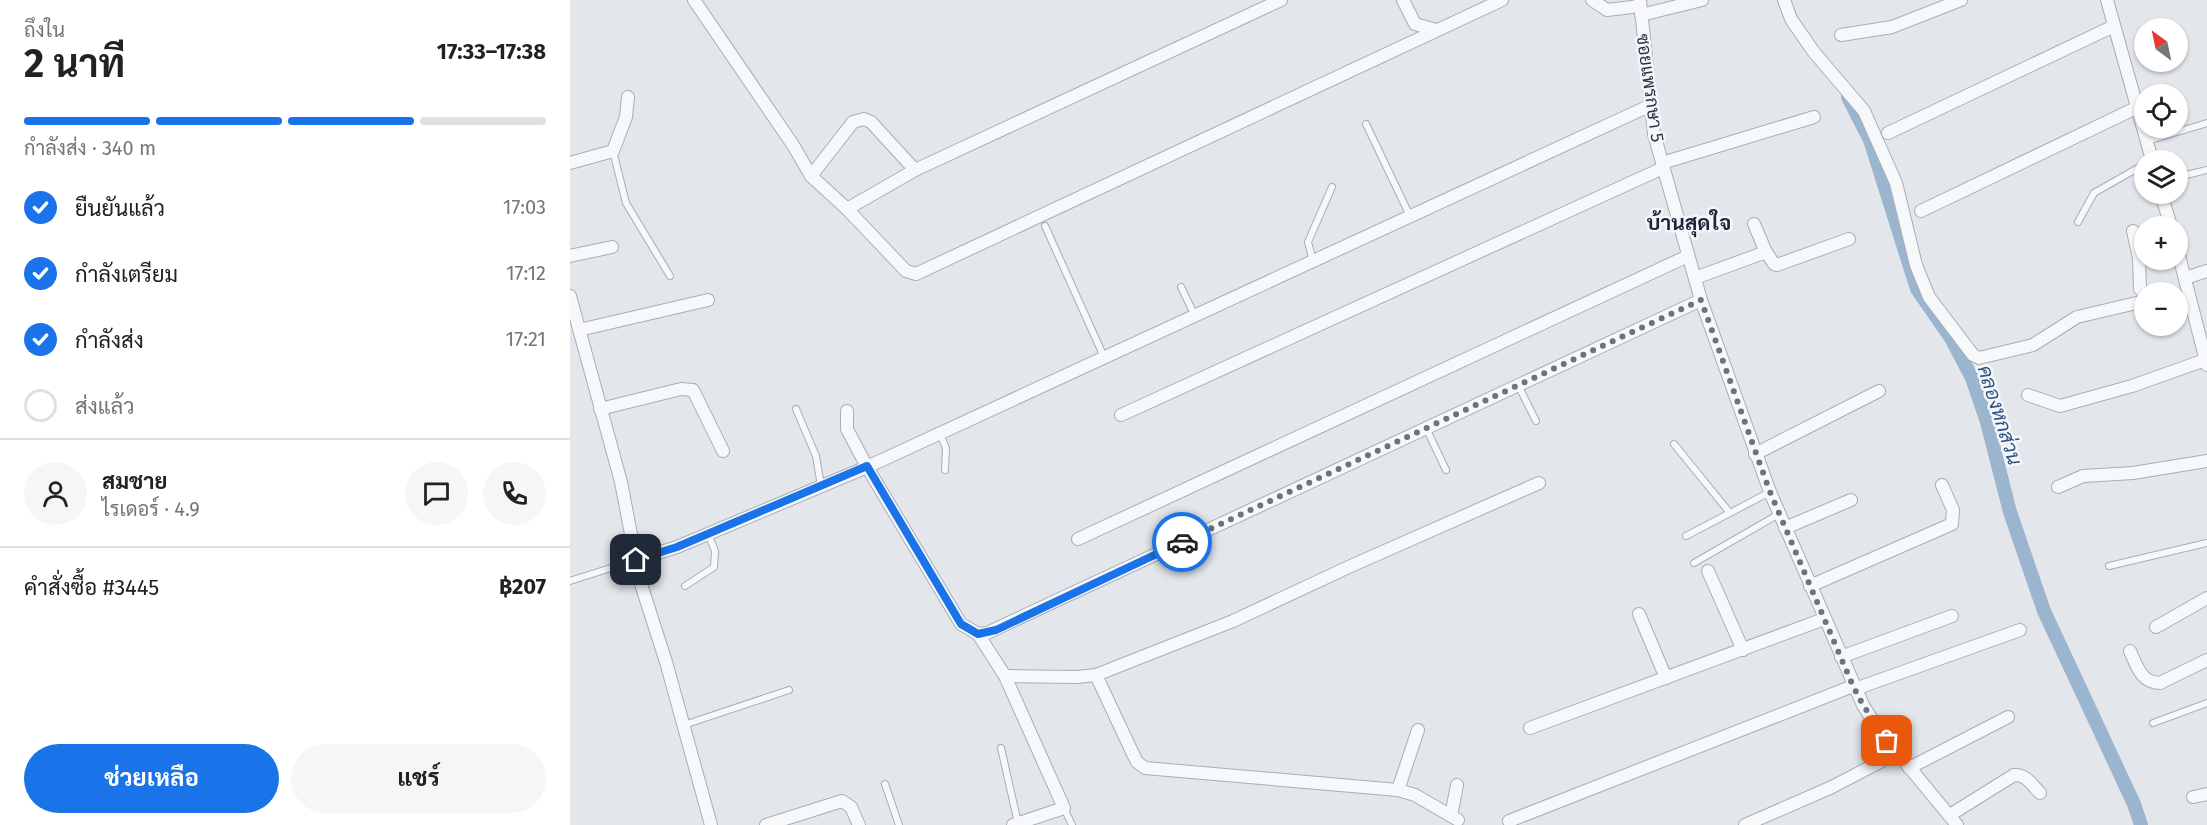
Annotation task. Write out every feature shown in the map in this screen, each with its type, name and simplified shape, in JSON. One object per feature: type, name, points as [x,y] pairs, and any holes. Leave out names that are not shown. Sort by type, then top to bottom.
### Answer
[{"type":"street","points":[[694,0],[794,145],[811,176],[847,208],[906,271],[916,274],[1502,0]]},
{"type":"street","points":[[847,208],[915,170],[1281,0]]},
{"type":"street","points":[[1403,0],[1415,24],[1436,30]]},
{"type":"street","points":[[1592,0],[1607,10],[1702,0]]},
{"type":"street","points":[[1784,0],[1791,19],[1813,51],[1864,111],[1896,183],[1916,265],[1929,297],[1973,356],[1979,358],[2028,347],[2077,317],[2134,304]]},
{"type":"street","points":[[1841,35],[1892,27],[1961,0]]},
{"type":"street","points":[[2107,0],[2134,94]]},
{"type":"street","name":"ซอยแพรกษา 5","points":[[1640,7],[1649,106],[1663,165],[1701,300],[1755,454],[1854,688],[1877,729],[1953,820]]},
{"type":"street","points":[[1888,133],[2114,26]]},
{"type":"street","points":[[570,163],[613,151],[626,117],[628,97]]},
{"type":"street","points":[[636,560],[708,534],[867,466],[1649,106]]},
{"type":"street","points":[[1921,211],[2134,109]]},
{"type":"street","points":[[1121,415],[1663,165],[1814,117]]},
{"type":"street","points":[[811,176],[853,122],[864,119],[871,122],[915,170]]},
{"type":"street","points":[[2146,138],[2149,150]]},
{"type":"street","points":[[1754,224],[1771,261],[1777,265],[1849,239]]},
{"type":"street","points":[[570,256],[612,247]]},
{"type":"street","points":[[1695,278],[1766,252]]},
{"type":"street","points":[[1078,539],[1688,256]]},
{"type":"street","points":[[2183,270],[2184,282]]},
{"type":"street","points":[[2185,278],[2207,271]]},
{"type":"street","points":[[570,296],[621,482],[640,581],[684,724],[711,825]]},
{"type":"street","points":[[579,330],[708,300]]},
{"type":"street","points":[[978,634],[996,630],[1701,300]]},
{"type":"street","points":[[2028,396],[2060,406],[2206,364],[2188,308]]},
{"type":"street","points":[[600,409],[681,389],[693,390],[723,451]]},
{"type":"street","points":[[1755,454],[1879,391]]},
{"type":"street","points":[[847,411],[847,429],[961,624],[978,634],[1005,676],[1064,808],[1016,824]]},
{"type":"street","points":[[2058,487],[2083,476],[2133,473],[2207,461]]},
{"type":"street","points":[[1005,676],[1096,675],[1233,621],[1353,564],[1539,483]]},
{"type":"street","points":[[1810,586],[1952,524],[1953,510],[1942,485]]},
{"type":"street","points":[[1785,528],[1851,500]]},
{"type":"street","points":[[1708,571],[1743,650]]},
{"type":"street","points":[[2156,627],[2207,598]]},
{"type":"street","points":[[1639,614],[1666,678]]},
{"type":"street","points":[[1840,657],[1952,616]]},
{"type":"street","points":[[1530,728],[1824,619]]},
{"type":"street","points":[[1509,821],[1854,688],[2020,630]]},
{"type":"street","points":[[2130,651],[2141,674],[2153,683],[2160,683],[2207,660]]},
{"type":"street","points":[[1096,675],[1133,754],[1145,768],[1400,785],[1454,818],[1457,784]]},
{"type":"street","points":[[1909,768],[2008,717]]},
{"type":"street","points":[[1400,785],[1418,730]]},
{"type":"street","points":[[1745,825],[1832,787],[1897,753]]},
{"type":"street","points":[[1953,820],[2014,775],[2020,774],[2026,778],[2040,793]]},
{"type":"street","points":[[2193,797],[2207,794]]},
{"type":"street","points":[[766,825],[842,801],[851,807],[859,825]]},
{"type":"lane","points":[[2147,141],[2207,123]]},
{"type":"lane","points":[[1366,124],[1410,216]]},
{"type":"lane","points":[[613,151],[626,203],[670,276]]},
{"type":"lane","points":[[2078,222],[2094,193],[2134,170]]},
{"type":"lane","points":[[2188,175],[2207,170]]},
{"type":"lane","points":[[1313,261],[1308,242],[1332,187]]},
{"type":"lane","points":[[1046,226],[1104,357]]},
{"type":"lane","points":[[1181,287],[1195,316]]},
{"type":"lane","points":[[1518,385],[1536,421]]},
{"type":"lane","points":[[796,409],[816,456],[821,486]]},
{"type":"lane","points":[[1426,428],[1446,470]]},
{"type":"lane","points":[[940,433],[946,448],[945,470]]},
{"type":"lane","points":[[1674,444],[1730,513]]},
{"type":"lane","points":[[1686,536],[1770,492]]},
{"type":"lane","points":[[1694,563],[1779,514]]},
{"type":"lane","points":[[685,586],[714,567],[716,552],[708,534]]},
{"type":"lane","points":[[2109,566],[2207,543]]},
{"type":"lane","points":[[570,581],[636,560]]},
{"type":"lane","points":[[684,724],[789,690]]},
{"type":"lane","points":[[2153,723],[2207,703]]},
{"type":"lane","points":[[1001,748],[1016,824]]},
{"type":"lane","points":[[885,784],[899,825]]},
{"type":"lane","points":[[1064,808],[1072,825]]},
{"type":"waterway","name":"คลองหกส่วน","points":[[1848,97],[1870,140],[1917,289],[1951,338],[1972,378],[1987,422],[2010,512],[2044,611],[2134,804],[2141,825]]},
{"type":"way so far","points":[[1182,542],[1701,300],[1726,375],[1770,492],[1853,686],[1877,729],[1887,741]]},
{"type":"district","name":"บ้านสุดใจ","points":[[1689,223]]},
{"type":"route","points":[[636,560],[677,547],[867,466],[961,624],[967,630],[978,634],[996,630],[1182,542]]}]
